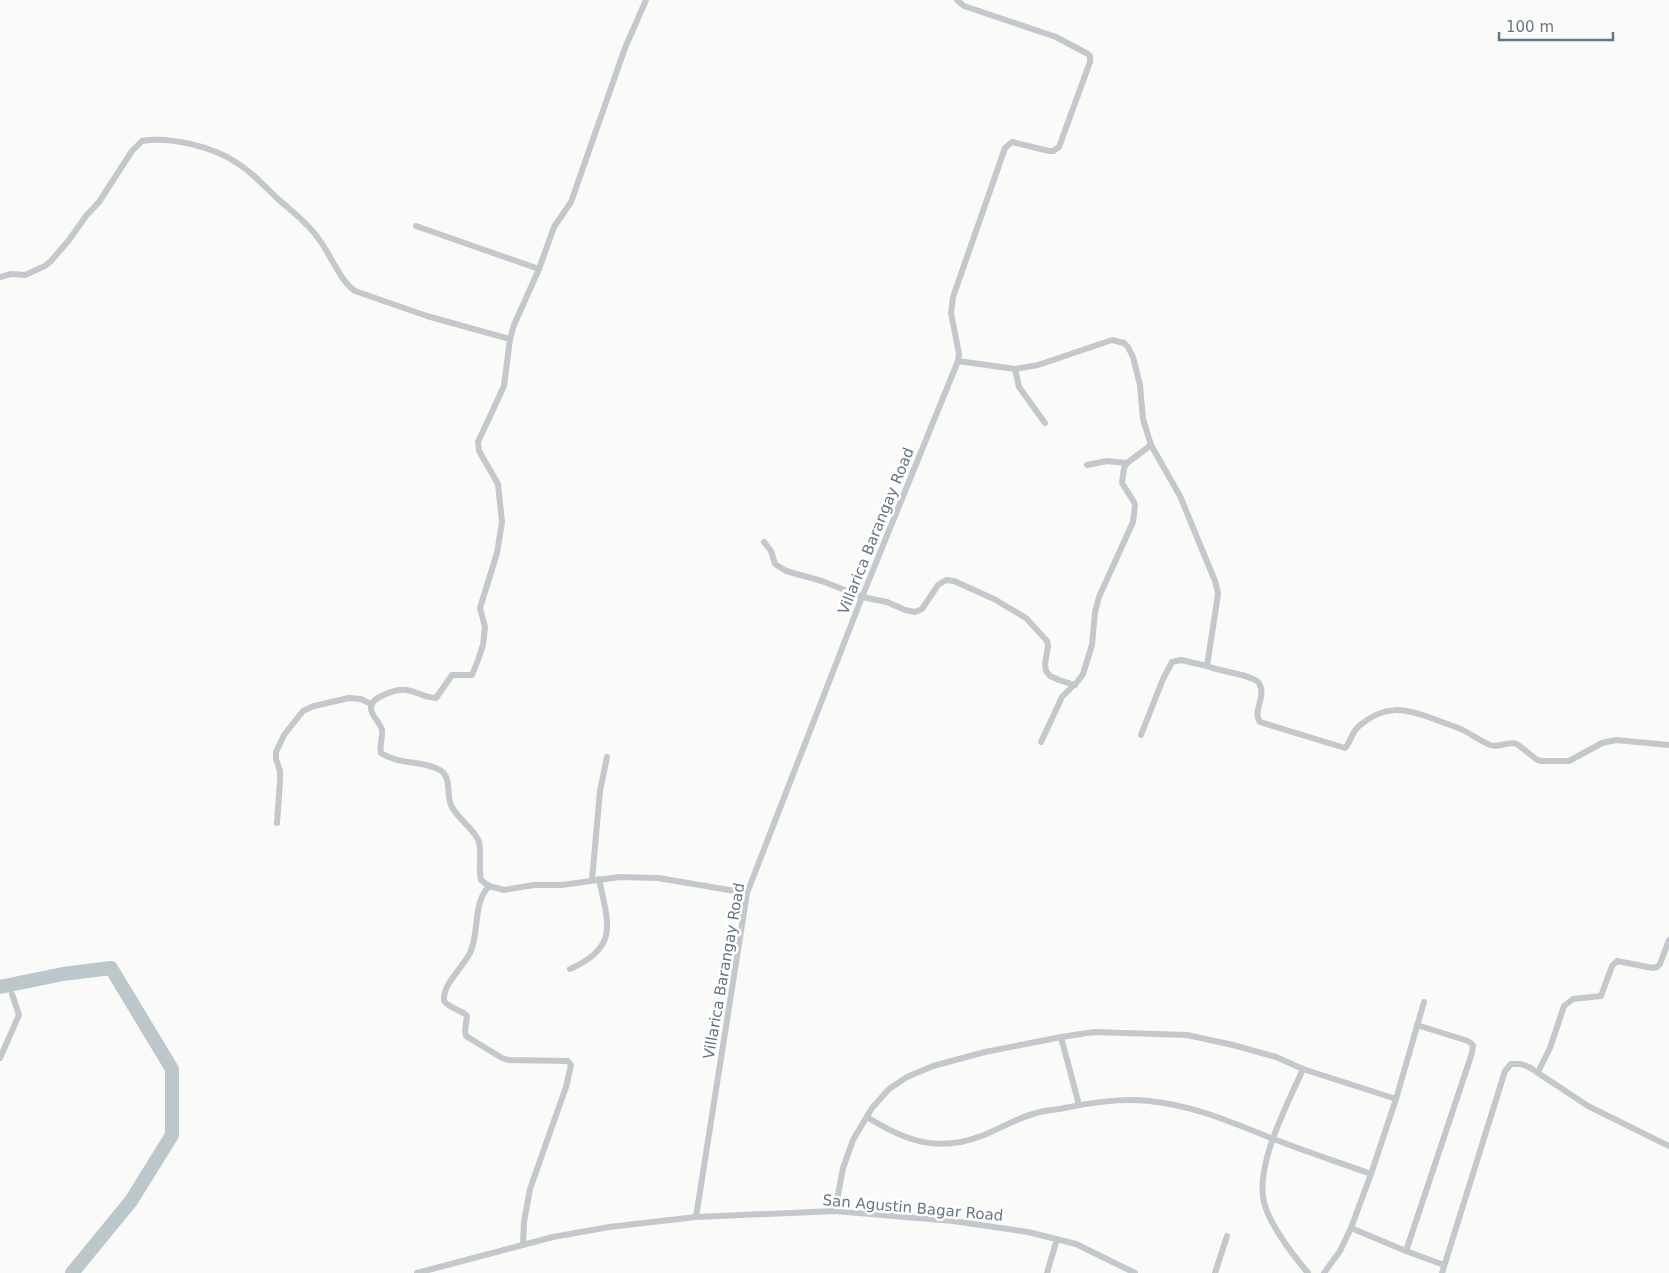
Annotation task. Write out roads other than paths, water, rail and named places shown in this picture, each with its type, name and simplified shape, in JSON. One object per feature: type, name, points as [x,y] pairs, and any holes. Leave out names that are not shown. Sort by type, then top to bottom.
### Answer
[{"type":"street","points":[[646,0],[625,48],[571,202],[554,227],[539,269],[514,325],[510,338],[504,386],[478,442],[479,451],[498,484],[502,522],[497,553],[480,608],[485,634],[478,660],[472,675],[452,675],[436,698],[404,690],[379,697],[371,704],[371,711],[382,731],[381,753],[409,763],[436,768],[445,773],[449,802],[455,814],[478,838],[481,880],[489,886],[509,890],[534,885],[562,885],[620,877],[666,879],[747,893]]},
{"type":"street","name":"Villarica Barangay Road","points":[[696,1217],[747,893],[862,597],[958,361],[959,354],[951,313],[953,297],[1005,148],[1012,142],[1049,151],[1059,147],[1088,71],[1090,59],[1088,54],[1056,37],[964,6],[957,0]]},
{"type":"street","points":[[0,277],[8,274],[25,274],[45,266],[51,261],[99,202],[132,151],[142,141],[182,142],[225,156],[238,163],[262,183],[314,232],[346,283],[355,291],[427,316],[510,338]]},
{"type":"street","points":[[416,226],[539,269]]},
{"type":"street","points":[[958,361],[1015,369],[1038,364],[1112,340],[1128,346],[1140,385],[1143,418],[1151,445],[1180,496],[1217,589],[1217,601],[1206,666]]},
{"type":"street","points":[[1015,369],[1019,387],[1045,423]]},
{"type":"street","points":[[1041,742],[1062,697],[1075,685],[1083,674],[1092,645],[1095,612],[1099,597],[1133,522],[1134,502],[1122,483],[1127,463],[1151,445]]},
{"type":"street","points":[[1087,465],[1107,461],[1127,463]]},
{"type":"street","points":[[764,542],[771,551],[775,564],[786,571],[822,581],[862,597],[879,600],[905,610],[915,612],[925,606],[942,582],[950,580],[1004,604],[1026,618],[1048,642],[1046,671],[1054,678],[1075,685]]},
{"type":"street","points":[[1141,735],[1166,673],[1172,662],[1181,660],[1255,679],[1261,689],[1257,718],[1260,722],[1342,748],[1347,746],[1352,732],[1368,719],[1395,709],[1405,709],[1422,714],[1462,729],[1492,745],[1513,743],[1540,760],[1569,761],[1602,743],[1616,740],[1669,745]]},
{"type":"street","points":[[277,823],[280,771],[276,752],[284,735],[303,712],[314,706],[349,698],[361,699],[371,704]]},
{"type":"street","points":[[570,969],[600,950],[607,936],[607,923],[595,879],[600,791],[607,757]]},
{"type":"street","points":[[489,886],[484,891],[479,904],[469,955],[445,993],[444,1002],[466,1016],[466,1036],[494,1055],[508,1060],[568,1062],[571,1065],[566,1087],[530,1189],[524,1222],[524,1245]]},
{"type":"street","points":[[1538,1072],[1550,1048],[1564,1006],[1573,999],[1601,996],[1612,966],[1617,961],[1653,968],[1657,967],[1660,964],[1669,940]]},
{"type":"street","points":[[0,1058],[19,1015],[12,994]]},
{"type":"street","points":[[1324,1273],[1340,1252],[1371,1174],[1396,1099],[1424,1002]]},
{"type":"street","points":[[1406,1251],[1472,1053],[1472,1045],[1468,1041],[1417,1025]]},
{"type":"street","points":[[834,1211],[843,1168],[853,1140],[867,1117],[889,1089],[906,1077],[933,1066],[985,1052],[1094,1032],[1188,1036],[1233,1045],[1267,1055],[1303,1069],[1396,1099]]},
{"type":"street","points":[[1061,1037],[1079,1105]]},
{"type":"street","points":[[1442,1273],[1505,1071],[1511,1064],[1529,1067],[1588,1106],[1669,1146]]},
{"type":"street","points":[[1303,1069],[1272,1139],[1264,1177],[1263,1197],[1277,1231],[1308,1273]]},
{"type":"street","points":[[867,1117],[906,1138],[949,1144],[966,1142],[1033,1114],[1118,1100],[1149,1101],[1184,1107],[1226,1119],[1272,1139],[1371,1174]]},
{"type":"street","name":"San Agustin Bagar Road","points":[[417,1273],[553,1237],[609,1227],[696,1217],[834,1211],[952,1222],[1028,1232],[1076,1244],[1135,1273]]},
{"type":"street","points":[[1351,1228],[1444,1265]]},
{"type":"street","points":[[1215,1273],[1227,1236]]},
{"type":"street","points":[[1047,1273],[1057,1239]]},
{"type":"waterway","points":[[0,987],[63,974],[111,968],[172,1069],[172,1135],[131,1201],[72,1273]]}]
